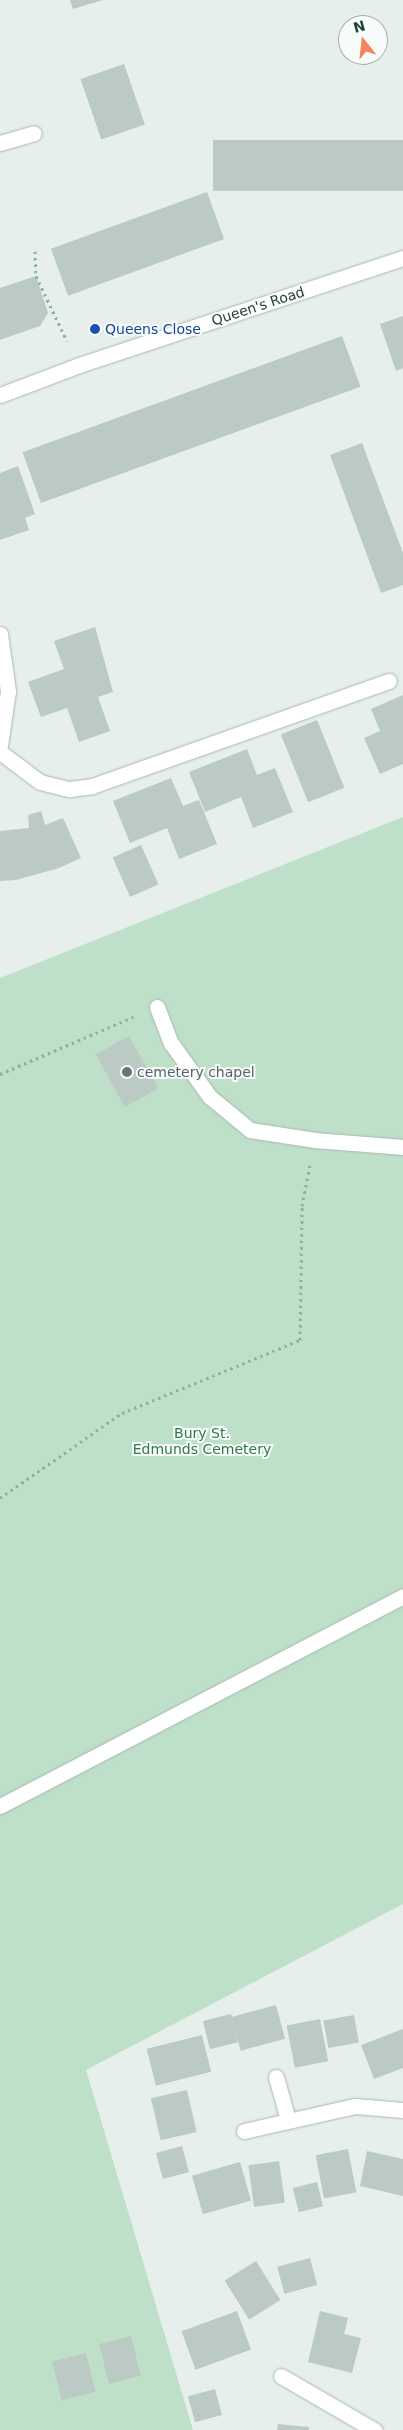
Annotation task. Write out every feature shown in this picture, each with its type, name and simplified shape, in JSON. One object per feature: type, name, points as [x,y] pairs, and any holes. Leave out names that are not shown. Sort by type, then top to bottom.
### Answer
[{"type":"street","points":[[0,143],[34,133]]},
{"type":"street","name":"Queen's Road","points":[[0,395],[79,365],[403,258]]},
{"type":"street","points":[[0,634],[8,691],[0,745]]},
{"type":"street","points":[[0,752],[40,782],[69,789],[92,786],[390,681]]},
{"type":"street","points":[[157,1007],[172,1043],[210,1097],[250,1130],[315,1140],[403,1147]]},
{"type":"street","points":[[0,1806],[403,1596]]},
{"type":"street","points":[[276,2077],[288,2120]]},
{"type":"street","points":[[244,2131],[355,2106],[403,2110]]},
{"type":"street","points":[[281,2376],[374,2430]]},
{"type":"path","points":[[35,251],[36,276],[79,365]]},
{"type":"path","points":[[0,1074],[157,1007]]},
{"type":"path","points":[[0,1498],[122,1413],[300,1340],[302,1206],[315,1140]]},
{"type":"green space","name":"Bury St. Edmunds Cemetery","points":[[403,817],[403,1904],[86,2070],[193,2430],[0,2430],[0,978]]},
{"type":"building","points":[[70,0],[103,0],[73,9]]},
{"type":"building","points":[[124,64],[145,125],[101,139],[81,79]]},
{"type":"building","points":[[213,140],[403,140],[403,191],[213,191]]},
{"type":"building","points":[[207,192],[224,239],[68,296],[51,249]]},
{"type":"building","points":[[36,276],[48,313],[40,326],[0,340],[0,288]]},
{"type":"building","points":[[403,316],[403,368],[396,371],[380,324]]},
{"type":"building","points":[[342,336],[360,387],[41,503],[23,452]]},
{"type":"building","points":[[362,443],[403,553],[403,585],[381,593],[330,455]]},
{"type":"building","points":[[18,466],[35,514],[25,518],[29,530],[0,540],[0,473]]},
{"type":"building","points":[[95,627],[113,692],[98,697],[110,731],[79,742],[67,708],[41,717],[28,682],[64,669],[54,641]]},
{"type":"building","points":[[403,695],[403,764],[380,774],[364,738],[380,731],[371,709]]},
{"type":"building","points":[[317,720],[344,788],[308,802],[281,735]]},
{"type":"building","points":[[247,749],[257,775],[275,768],[293,812],[253,828],[241,797],[205,812],[189,772]]},
{"type":"building","points":[[171,778],[183,806],[199,800],[217,844],[179,859],[167,828],[130,843],[113,801]]},
{"type":"building","points":[[41,811],[45,825],[63,818],[81,858],[59,868],[16,880],[0,881],[0,831],[29,828],[28,815]]},
{"type":"building","points":[[141,845],[158,884],[130,897],[113,858]]},
{"type":"building","name":"cemetery chapel","points":[[129,1036],[158,1088],[125,1107],[96,1054]]},
{"type":"building","points":[[276,2005],[285,2039],[241,2051],[232,2017]]},
{"type":"building","points":[[231,2014],[238,2042],[210,2049],[203,2021]]},
{"type":"building","points":[[354,2015],[359,2043],[328,2048],[323,2020]]},
{"type":"building","points":[[320,2019],[328,2061],[295,2068],[287,2025]]},
{"type":"building","points":[[403,2029],[403,2068],[374,2079],[361,2045]]},
{"type":"building","points":[[202,2035],[211,2072],[156,2086],[147,2049]]},
{"type":"building","points":[[187,2090],[197,2132],[161,2140],[151,2098]]},
{"type":"building","points":[[182,2146],[189,2172],[163,2179],[156,2153]]},
{"type":"building","points":[[348,2149],[356,2192],[324,2198],[316,2155]]},
{"type":"building","points":[[367,2151],[403,2159],[403,2196],[360,2186]]},
{"type":"building","points":[[279,2161],[285,2203],[254,2207],[248,2165]]},
{"type":"building","points":[[240,2162],[251,2200],[203,2214],[192,2176]]},
{"type":"building","points":[[317,2182],[323,2206],[299,2212],[293,2188]]},
{"type":"building","points":[[310,2258],[317,2285],[284,2294],[277,2267]]},
{"type":"building","points":[[256,2261],[280,2300],[249,2320],[225,2281]]},
{"type":"building","points":[[237,2311],[251,2350],[196,2370],[182,2331]]},
{"type":"building","points":[[320,2311],[348,2318],[344,2334],[361,2338],[352,2373],[308,2362]]},
{"type":"building","points":[[131,2336],[141,2376],[109,2384],[99,2344]]},
{"type":"building","points":[[86,2353],[96,2392],[62,2400],[52,2361]]},
{"type":"building","points":[[215,2389],[222,2415],[195,2422],[188,2396]]},
{"type":"building","points":[[278,2424],[309,2427],[309,2430],[277,2430]]},
{"type":"place","name":"Queens Close","points":[[95,329]]},
{"type":"place","name":"cemetery chapel","points":[[127,1072]]}]
